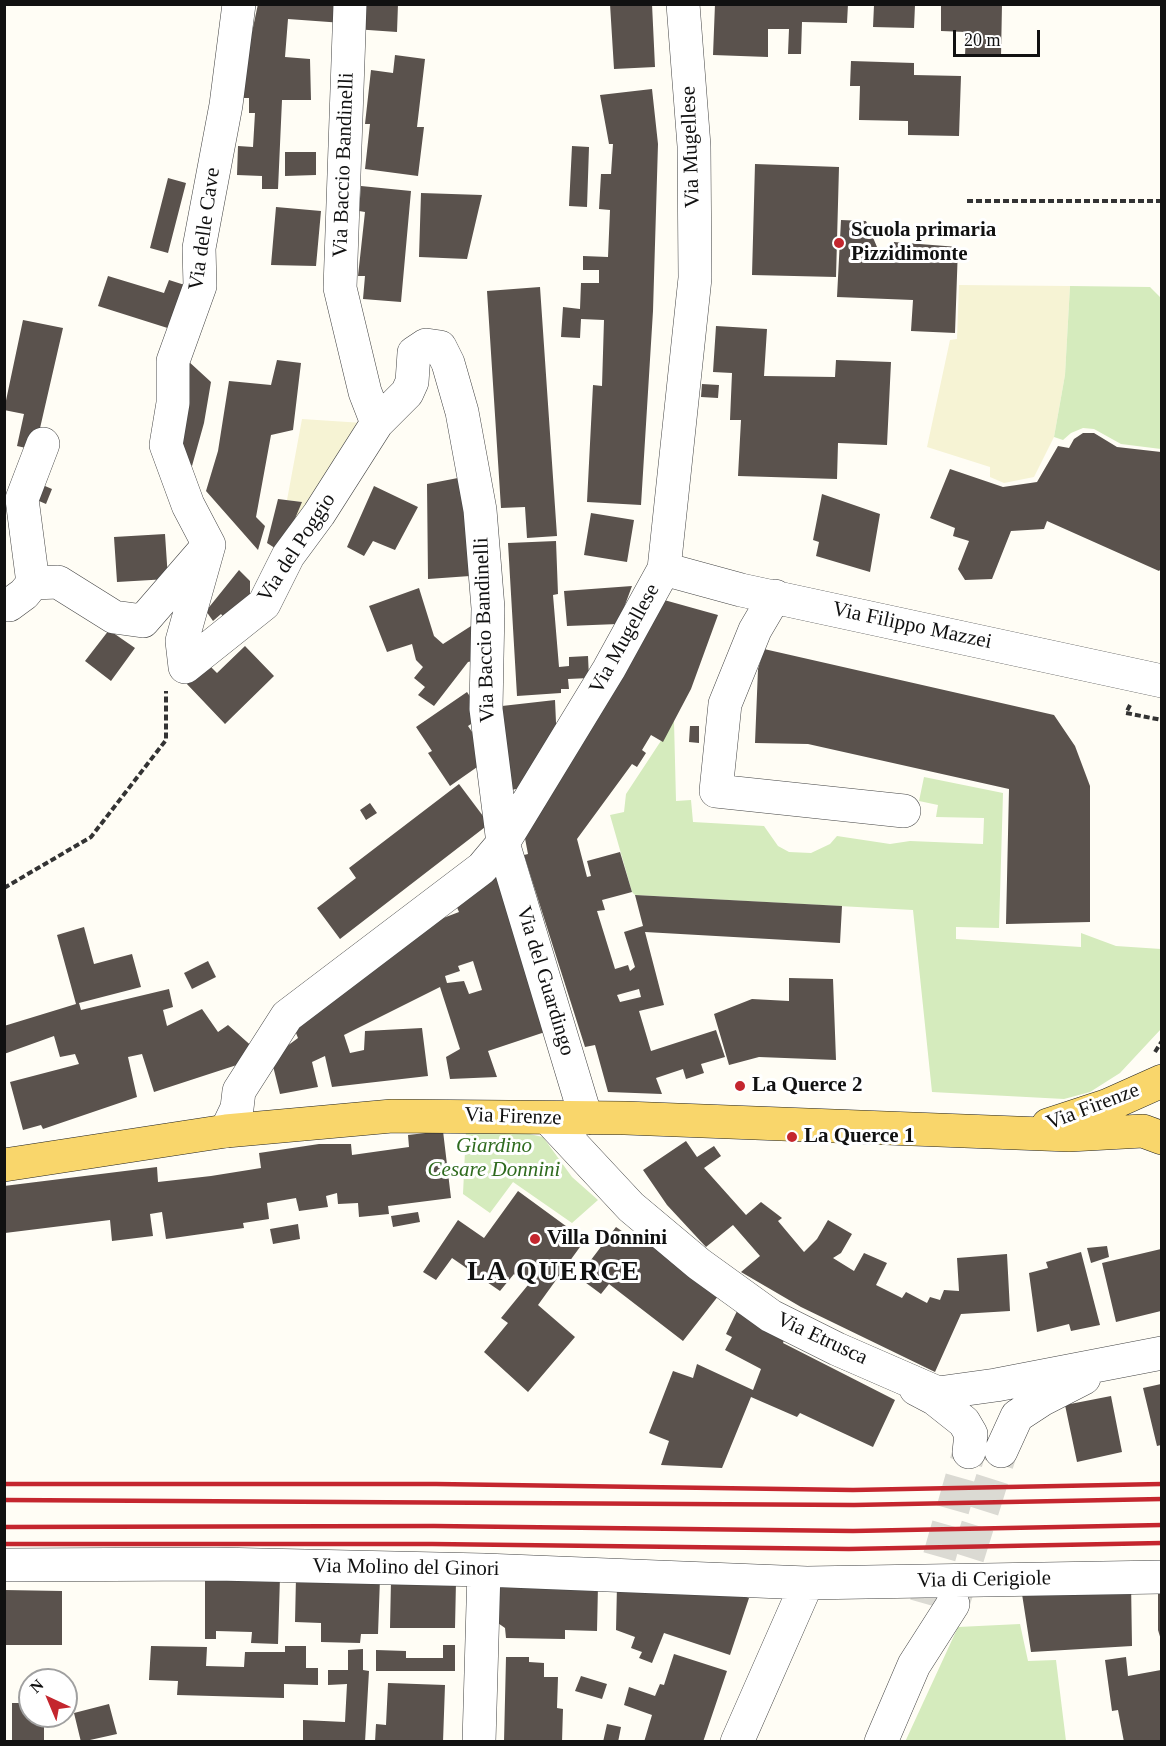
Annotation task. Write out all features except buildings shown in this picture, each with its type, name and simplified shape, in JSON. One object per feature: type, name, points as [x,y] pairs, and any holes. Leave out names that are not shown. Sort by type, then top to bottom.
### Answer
[{"type":"main road","name":"Via Firenze","points":[[1024,1132],[1106,1106],[1161,1081]]},
{"type":"main road","name":"Via Firenze","points":[[4,1165],[226,1131],[392,1116],[586,1118],[1069,1135],[1143,1131],[1161,1138]]},
{"type":"street","name":"Via delle Cave","points":[[209,545],[189,505],[166,445],[173,403],[172,361],[200,286],[199,248],[226,105],[239,4]]},
{"type":"street","name":"Via Baccio Bandinelli","points":[[350,4],[340,288],[365,392],[377,423],[407,393],[412,382],[414,353],[418,348],[426,345],[440,347],[448,363],[462,412],[480,510],[488,608],[486,709],[503,843]]},
{"type":"street","name":"Via Mugellese","points":[[226,1131],[237,1108],[239,1091],[287,1016],[482,868],[503,843],[609,669],[664,569],[695,278],[694,146],[683,4]]},
{"type":"street","name":"Via del Poggio","points":[[185,667],[264,604],[288,556],[319,514],[377,423]]},
{"type":"street","points":[[4,605],[9,605],[24,594],[33,583],[22,499],[43,444]]},
{"type":"street","points":[[33,583],[58,582],[114,616],[142,621],[209,545]]},
{"type":"street","points":[[185,667],[182,641],[209,545]]},
{"type":"street","name":"Via Filippo Mazzei","points":[[664,569],[775,596],[1161,681]]},
{"type":"street","points":[[775,596],[755,630],[725,704],[716,791],[904,811]]},
{"type":"street","name":"Via del Guardingo","points":[[503,843],[586,1118]]},
{"type":"street","name":"Via Etrusca","points":[[548,1118],[631,1207],[699,1264],[771,1316],[837,1349],[938,1393],[996,1385],[1146,1356]]},
{"type":"street","points":[[837,1349],[935,1399],[964,1422],[985,1451],[1017,1416],[1043,1399],[1080,1379],[1146,1356]]},
{"type":"street","name":"Via Molino del Ginori","points":[[4,1564],[216,1564],[484,1570],[807,1583]]},
{"type":"street","points":[[479,1742],[484,1570]]},
{"type":"street","name":"Via di Cerigiole","points":[[807,1583],[1161,1577]]},
{"type":"street","points":[[737,1742],[807,1583]]},
{"type":"street","points":[[881,1742],[940,1604]]},
{"type":"path","points":[[967,201],[1161,201]]},
{"type":"path","points":[[4,888],[91,837],[166,740],[166,689],[185,667]]},
{"type":"path","points":[[1126,712],[1161,720]]},
{"type":"shaded area","points":[[959,285],[1070,286],[1065,375],[1054,437],[1034,477],[1004,483],[990,477],[990,467],[927,447],[950,340],[957,339]]},
{"type":"shaded area","points":[[302,419],[363,423],[281,552],[301,502],[287,500]]},
{"type":"green space","points":[[1070,286],[1150,287],[1161,298],[1161,449],[1121,444],[1094,429],[1083,428],[1071,433],[1063,440],[1054,437],[1065,375]]},
{"type":"green space","points":[[674,721],[676,801],[691,800],[693,822],[764,826],[778,846],[789,852],[811,853],[830,844],[837,836],[890,844],[910,841],[983,844],[984,818],[936,817],[938,805],[919,801],[924,777],[1003,793],[999,928],[956,927],[956,939],[1081,947],[1081,933],[1116,946],[1161,949],[1161,1029],[1120,1073],[1090,1092],[1064,1099],[932,1092],[913,910],[635,895],[632,892],[610,815],[624,812],[626,794]]},
{"type":"green space","name":"Giardino Cesare Donnini","points":[[507,1129],[543,1137],[572,1177],[598,1200],[572,1223],[513,1182],[490,1213],[463,1194],[466,1130]]},
{"type":"green space","points":[[1020,1624],[1028,1661],[1056,1660],[1066,1741],[905,1742],[958,1627]]},
{"type":"tunnel","points":[[953,1604],[1001,1451]]},
{"type":"tunnel","points":[[926,1604],[969,1452]]},
{"type":"railway","points":[[4,1484],[436,1484],[853,1490],[1162,1484]]},
{"type":"railway","points":[[4,1500],[854,1505],[1162,1499]]},
{"type":"railway","points":[[4,1527],[434,1526],[853,1531],[1162,1525]]},
{"type":"railway","points":[[4,1544],[432,1544],[849,1549],[1162,1543]]},
{"type":"place","name":"Scuola primaria Pizzidimonte","points":[[839,243]]},
{"type":"place","name":"La Querce 2","points":[[740,1086]]},
{"type":"place","name":"La Querce 1","points":[[792,1137]]},
{"type":"place","name":"Villa Donnini","points":[[535,1239]]},
{"type":"district","name":"LA QUERCE","points":[[554,1273]]}]
